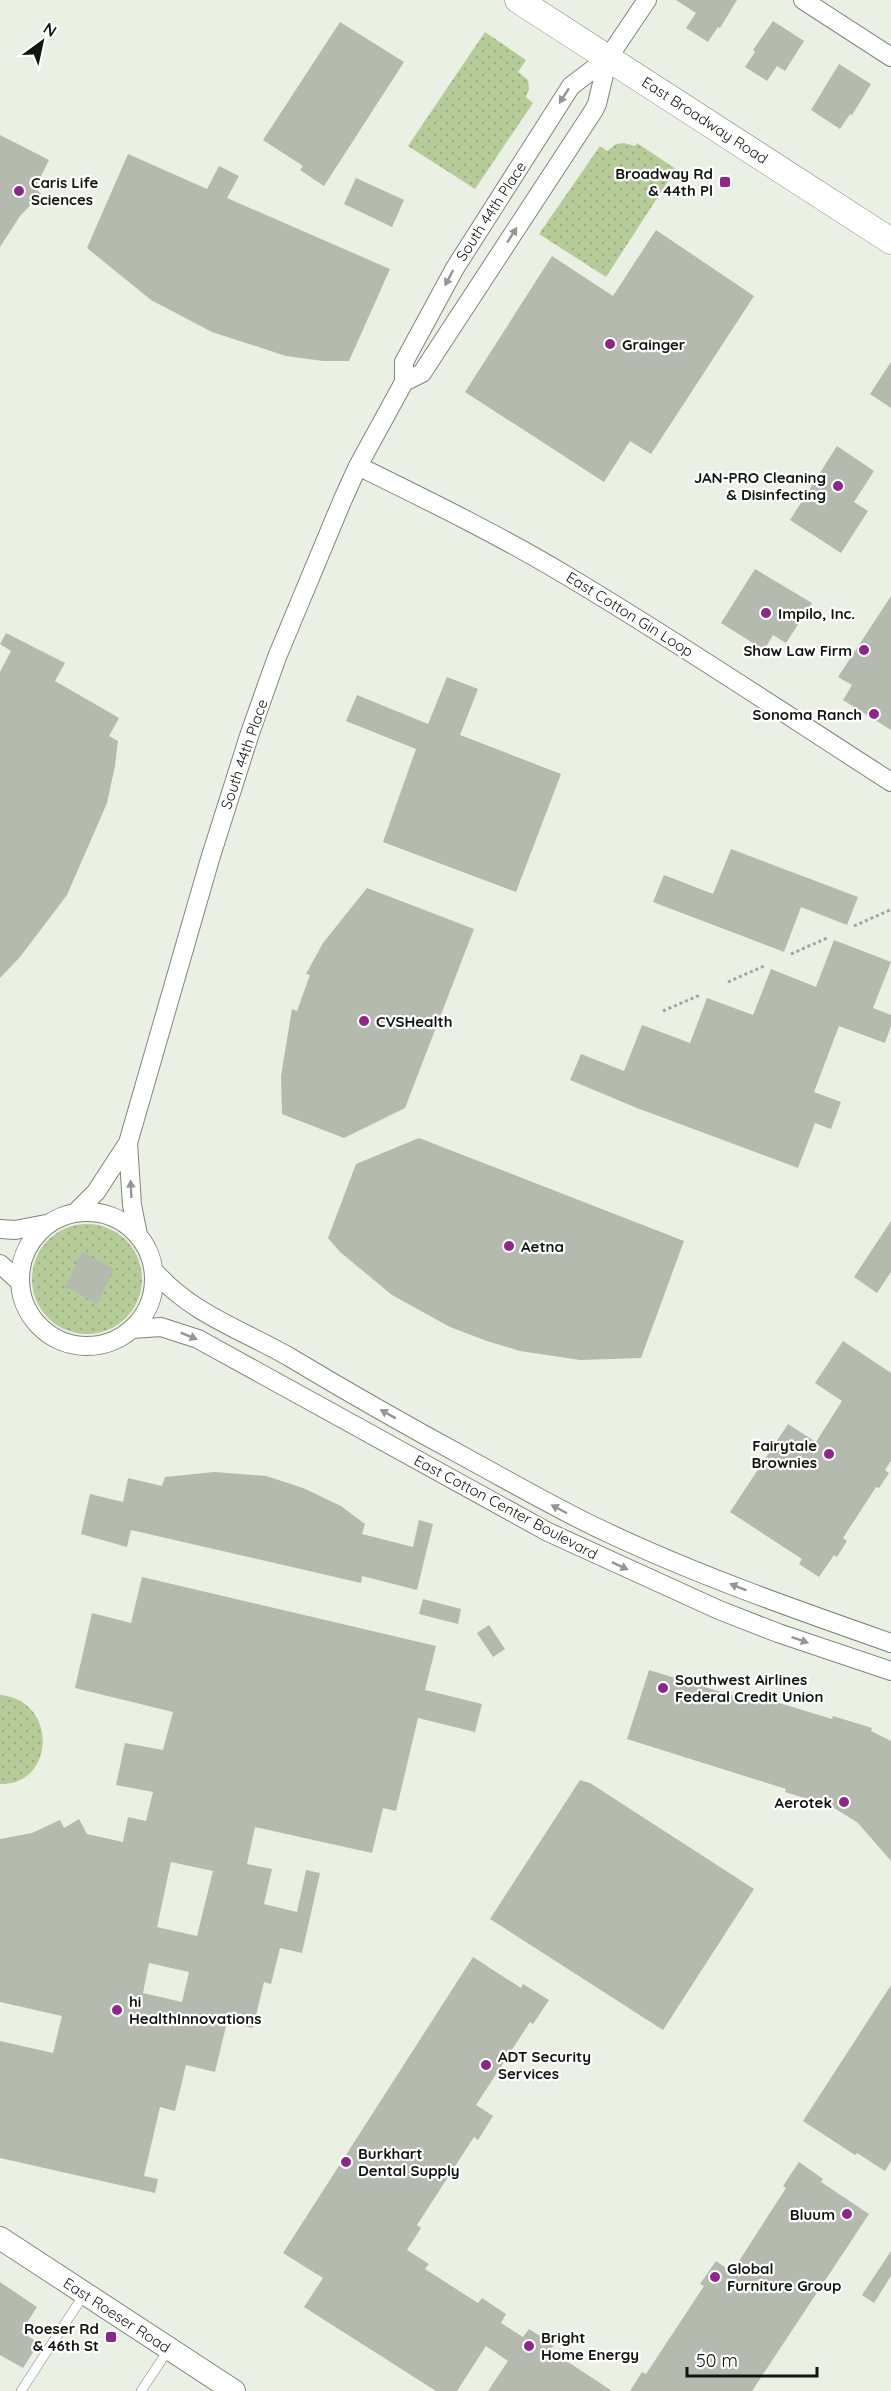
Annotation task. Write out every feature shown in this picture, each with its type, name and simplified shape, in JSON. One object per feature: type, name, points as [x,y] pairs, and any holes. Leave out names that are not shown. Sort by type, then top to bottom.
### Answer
[{"type":"main road","name":"East Broadway Road","points":[[518,0],[891,241]]},
{"type":"street","name":"South 44th Place","points":[[76,1212],[96,1192],[128,1143],[233,782],[277,657],[358,466],[404,382],[404,362],[455,268],[571,86],[608,58],[647,0]]},
{"type":"street","points":[[802,0],[891,57]]},
{"type":"street","name":"South 44th Place","points":[[404,382],[422,373],[594,110],[608,58]]},
{"type":"street","name":"East Cotton Gin Loop","points":[[358,466],[469,521],[562,572],[676,642],[891,782]]},
{"type":"street","name":"South 44th Place","points":[[128,1143],[132,1204],[138,1235]]},
{"type":"street","name":"East Cotton Center Boulevard","points":[[0,1229],[15,1230],[48,1223],[76,1212],[106,1214],[128,1225],[148,1250],[154,1272],[154,1288],[144,1316],[132,1329],[116,1340],[102,1345],[75,1345],[61,1341],[46,1333],[30,1315],[22,1299],[20,1268],[32,1240],[48,1223]]},
{"type":"street","points":[[0,1264],[20,1282]]},
{"type":"street","name":"East Cotton Center Boulevard","points":[[154,1272],[170,1289],[192,1306],[280,1352],[560,1509],[649,1551],[786,1607],[891,1643]]},
{"type":"street","name":"East Cotton Center Boulevard","points":[[132,1329],[149,1326],[183,1333],[274,1380],[568,1542],[636,1574],[748,1621],[891,1671]]},
{"type":"street","points":[[274,1380],[315,1389],[390,1432],[404,1436],[421,1433]]},
{"type":"street","name":"East Roeser Road","points":[[0,2238],[234,2391]]},
{"type":"lane","points":[[21,2391],[85,2294]]},
{"type":"lane","points":[[141,2391],[169,2349]]},
{"type":"path","points":[[854,926],[890,910]]},
{"type":"path","points":[[791,954],[827,938]]},
{"type":"path","points":[[728,982],[764,966]]},
{"type":"path","points":[[663,1011],[700,995]]},
{"type":"green space","points":[[485,32],[526,60],[518,72],[528,80],[529,89],[526,97],[533,103],[475,189],[408,146]]},
{"type":"green space","points":[[624,143],[635,146],[637,143],[676,169],[606,277],[539,234],[600,146],[607,151],[616,144]]},
{"type":"green space","points":[[87,1224],[108,1228],[126,1240],[138,1258],[142,1279],[138,1300],[126,1318],[108,1330],[87,1334],[66,1330],[48,1318],[36,1300],[32,1279],[36,1258],[48,1240],[66,1228]]},
{"type":"green space","points":[[0,1695],[19,1700],[33,1711],[40,1726],[43,1742],[40,1758],[32,1772],[18,1781],[0,1784]]},
{"type":"building","points":[[676,0],[737,0],[720,28],[718,27],[708,42],[686,28],[696,13]]},
{"type":"building","points":[[773,21],[804,41],[785,71],[777,66],[767,81],[745,67],[755,52],[753,50]]},
{"type":"building","points":[[340,22],[404,62],[324,186],[300,170],[303,166],[263,140]]},
{"type":"building","points":[[839,64],[871,84],[852,115],[850,114],[840,129],[811,110]]},
{"type":"building","name":"Caris Life Sciences","points":[[0,135],[49,160],[35,188],[41,194],[20,216],[0,247]]},
{"type":"building","points":[[128,154],[207,189],[219,166],[239,176],[227,198],[390,269],[349,361],[323,361],[286,356],[212,332],[151,300],[87,248]]},
{"type":"building","points":[[356,178],[404,200],[392,227],[344,204]]},
{"type":"building","name":"Grainger","points":[[656,230],[754,296],[651,454],[630,441],[604,482],[465,392],[552,256],[613,296]]},
{"type":"building","points":[[891,362],[891,408],[870,394]]},
{"type":"building","name":"JAN-PRO Cleaning & Disinfecting","points":[[837,446],[874,471],[854,502],[868,511],[841,553],[790,520]]},
{"type":"building","name":"Impilo, Inc.","points":[[755,569],[812,603],[786,643],[773,635],[764,650],[721,623]]},
{"type":"building","points":[[891,596],[891,730],[843,700],[852,685],[838,677]]},
{"type":"building","points":[[6,633],[65,663],[55,681],[119,718],[109,736],[118,741],[107,803],[67,895],[20,957],[0,978],[0,672],[11,651],[0,644]]},
{"type":"building","points":[[447,677],[478,689],[460,735],[561,774],[516,892],[383,842],[416,749],[346,721],[357,695],[428,724]]},
{"type":"building","points":[[731,849],[858,897],[847,925],[801,907],[784,952],[653,902],[664,875],[713,894]]},
{"type":"building","name":"CVSHealth","points":[[367,888],[474,929],[405,1108],[344,1138],[282,1114],[281,1076],[292,1009],[297,1011],[310,975],[306,974],[323,943]]},
{"type":"building","points":[[834,940],[891,962],[873,1008],[891,1015],[891,1026],[885,1043],[839,1026],[814,1092],[841,1102],[831,1129],[815,1123],[798,1168],[637,1108],[570,1080],[581,1054],[624,1071],[642,1025],[690,1043],[707,998],[753,1015],[771,969],[816,987]]},
{"type":"building","name":"Aetna","points":[[419,1138],[684,1241],[641,1358],[580,1360],[520,1351],[487,1341],[450,1327],[392,1295],[340,1252],[328,1238],[356,1164]]},
{"type":"building","points":[[891,1221],[891,1272],[877,1293],[854,1277]]},
{"type":"building","points":[[82,1252],[114,1269],[97,1304],[65,1288]]},
{"type":"building","name":"Fairytale Brownies","points":[[843,1341],[891,1373],[891,1461],[885,1470],[889,1473],[879,1488],[876,1487],[843,1538],[847,1541],[837,1557],[834,1555],[819,1577],[799,1564],[802,1559],[730,1512],[788,1424],[816,1442],[842,1401],[815,1383]]},
{"type":"building","points":[[214,1472],[266,1476],[303,1488],[341,1506],[365,1524],[362,1534],[413,1547],[419,1520],[433,1524],[417,1590],[362,1576],[361,1583],[131,1530],[127,1547],[81,1534],[90,1494],[123,1502],[128,1478],[162,1486],[165,1477]]},
{"type":"building","points":[[142,1577],[436,1646],[425,1690],[482,1704],[475,1732],[418,1718],[396,1811],[383,1808],[372,1853],[255,1827],[247,1864],[272,1869],[264,1904],[297,1912],[306,1870],[320,1873],[302,1953],[280,1948],[271,1984],[264,1982],[253,2028],[227,2022],[215,2072],[186,2065],[175,2111],[160,2107],[144,2176],[158,2179],[155,2193],[0,2158],[0,2041],[53,2053],[62,2016],[0,2002],[0,1839],[32,1833],[60,1820],[64,1828],[79,1819],[87,1834],[123,1842],[128,1817],[146,1821],[153,1792],[116,1785],[125,1743],[163,1750],[173,1712],[75,1688],[92,1613],[131,1623]],"holes":[[[171,1862],[213,1871],[197,1936],[157,1927]],[[149,1963],[189,1972],[182,2002],[143,1993]]]},
{"type":"building","points":[[423,1599],[461,1609],[458,1624],[419,1614]]},
{"type":"building","points":[[489,1625],[505,1649],[493,1657],[477,1633]]},
{"type":"building","points":[[649,1670],[741,1698],[743,1692],[832,1719],[833,1716],[872,1728],[871,1731],[891,1741],[891,1861],[858,1823],[831,1806],[785,1792],[786,1789],[627,1739]]},
{"type":"building","points":[[580,1780],[590,1783],[754,1889],[663,2030],[490,1919]]},
{"type":"building","points":[[473,1957],[521,1988],[523,1984],[549,2000],[533,2024],[530,2022],[476,2105],[493,2116],[478,2140],[474,2137],[417,2225],[421,2228],[407,2250],[429,2264],[425,2269],[478,2303],[482,2298],[506,2314],[501,2323],[523,2337],[529,2329],[554,2345],[550,2350],[612,2391],[488,2391],[508,2361],[486,2346],[457,2391],[436,2391],[304,2307],[323,2278],[283,2253]]},
{"type":"building","points":[[891,1985],[891,2161],[885,2171],[857,2153],[855,2155],[803,2121]]},
{"type":"building","points":[[799,2162],[823,2179],[821,2182],[869,2214],[752,2391],[630,2391],[642,2372],[646,2374],[704,2286],[700,2284],[716,2261],[732,2272],[786,2188],[783,2186]]},
{"type":"building","points":[[891,2251],[891,2276],[874,2303],[862,2295]]},
{"type":"building","points":[[0,2282],[37,2307],[21,2332],[39,2343],[23,2368],[0,2355]]},
{"type":"place","name":"Broadway Rd & 44th Pl","points":[[725,182]]},
{"type":"place","name":"Caris Life Sciences","points":[[19,191]]},
{"type":"place","name":"Grainger","points":[[610,344]]},
{"type":"place","name":"JAN-PRO Cleaning & Disinfecting","points":[[838,486]]},
{"type":"place","name":"Impilo, Inc.","points":[[766,613]]},
{"type":"place","name":"Shaw Law Firm","points":[[864,650]]},
{"type":"place","name":"Sonoma Ranch","points":[[874,714]]},
{"type":"place","name":"CVSHealth","points":[[364,1021]]},
{"type":"place","name":"Aetna","points":[[509,1246]]},
{"type":"place","name":"Fairytale Brownies","points":[[829,1454]]},
{"type":"place","name":"Southwest Airlines Federal Credit Union","points":[[663,1688]]},
{"type":"place","name":"Aerotek","points":[[844,1802]]},
{"type":"place","name":"hi HealthInnovations","points":[[117,2010]]},
{"type":"place","name":"ADT Security Services","points":[[486,2065]]},
{"type":"place","name":"Burkhart Dental Supply","points":[[346,2162]]},
{"type":"place","name":"Bluum","points":[[847,2214]]},
{"type":"place","name":"Global Furniture Group","points":[[715,2277]]},
{"type":"place","name":"Roeser Rd & 46th St","points":[[111,2337]]},
{"type":"place","name":"Bright Home Energy","points":[[529,2346]]}]
